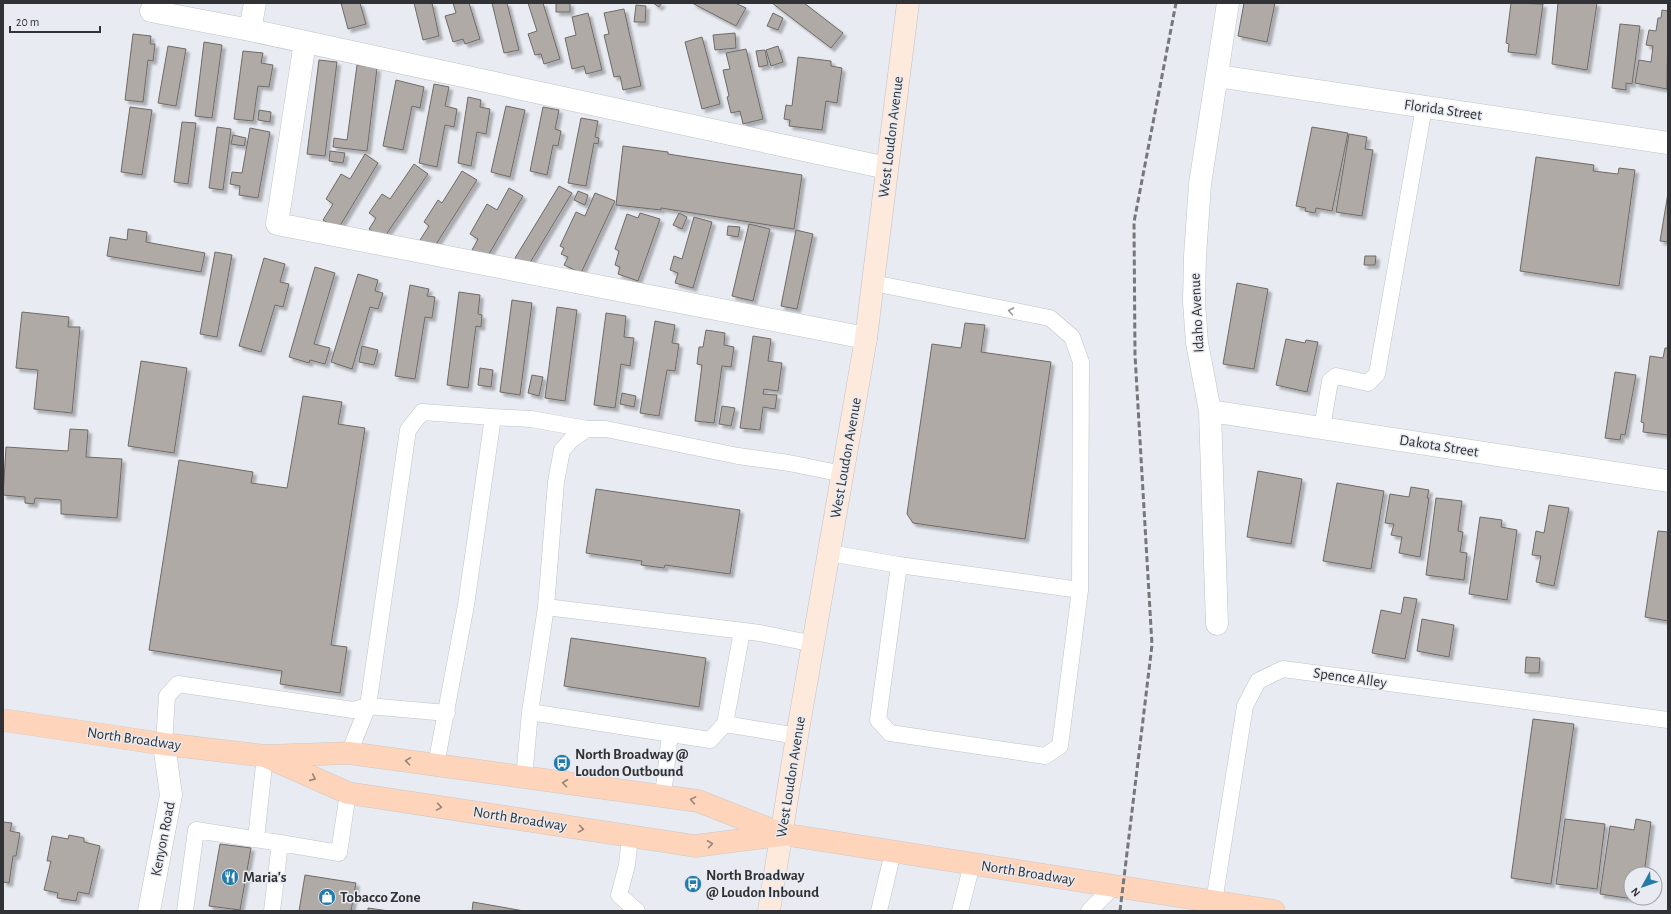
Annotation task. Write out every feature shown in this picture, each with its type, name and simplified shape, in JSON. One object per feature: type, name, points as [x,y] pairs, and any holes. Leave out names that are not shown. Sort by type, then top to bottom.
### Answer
[{"type":"main road","name":"West Loudon Avenue","points":[[769,911],[797,736],[866,338],[908,3]]},
{"type":"main road","name":"North Broadway","points":[[3,720],[164,744],[265,756],[349,754],[698,801],[782,834],[1274,911]]},
{"type":"main road","name":"North Broadway","points":[[265,756],[348,793],[695,846],[782,834]]},
{"type":"street","points":[[250,30],[255,3]]},
{"type":"street","name":"Idaho Avenue","points":[[1217,624],[1210,411],[1197,343],[1194,302],[1195,256],[1200,184],[1218,76],[1228,3]]},
{"type":"street","points":[[151,11],[250,30],[887,168]]},
{"type":"street","points":[[305,42],[277,224],[866,338]]},
{"type":"street","name":"Florida Street","points":[[1218,76],[1668,143]]},
{"type":"street","name":"Dakota Street","points":[[1210,411],[1668,481]]},
{"type":"street","name":"Kenyon Road","points":[[149,911],[171,795],[164,744]]},
{"type":"lane","points":[[1322,428],[1330,381],[1336,376],[1368,383],[1377,374],[1424,107]]},
{"type":"lane","points":[[873,283],[1050,318],[1072,337],[1081,362],[1080,590],[1060,746],[1045,756],[890,733],[878,720],[899,565]]},
{"type":"lane","points":[[349,754],[368,706],[408,430],[422,412],[531,419],[587,429],[606,429],[738,456],[789,463],[843,474]]},
{"type":"lane","points":[[436,765],[447,713],[466,604],[493,417]]},
{"type":"lane","points":[[524,778],[530,712],[546,608],[556,482],[562,450],[572,439],[587,429]]},
{"type":"lane","points":[[830,552],[899,565],[1080,590]]},
{"type":"lane","points":[[546,608],[742,631],[814,644]]},
{"type":"lane","points":[[530,712],[710,740],[725,724],[742,631]]},
{"type":"lane","name":"Spence Alley","points":[[1214,902],[1246,706],[1258,681],[1283,669],[1668,720]]},
{"type":"lane","points":[[164,744],[167,696],[178,684],[353,710],[368,706],[447,713]]},
{"type":"lane","points":[[725,724],[797,736]]},
{"type":"lane","points":[[662,796],[670,734]]},
{"type":"lane","points":[[256,839],[265,756]]},
{"type":"lane","points":[[185,911],[196,830],[339,853],[348,793]]},
{"type":"lane","points":[[630,836],[627,865],[620,895],[637,911]]},
{"type":"lane","points":[[272,911],[280,843]]},
{"type":"lane","points":[[878,911],[893,852]]},
{"type":"lane","points":[[960,911],[972,864]]},
{"type":"lane","points":[[1089,911],[1114,886]]},
{"type":"building","points":[[341,3],[360,3],[366,24],[348,29]]},
{"type":"building","points":[[414,3],[432,3],[439,36],[423,40]]},
{"type":"building","points":[[453,3],[469,3],[480,39],[465,44],[463,39],[453,42],[445,16],[456,13]]},
{"type":"building","points":[[492,3],[507,3],[519,50],[504,53]]},
{"type":"building","points":[[528,3],[543,3],[560,59],[544,64],[541,54],[535,55],[528,34],[537,31]]},
{"type":"building","points":[[556,3],[570,3],[570,12],[556,12]]},
{"type":"building","points":[[653,3],[662,3],[659,7]]},
{"type":"building","points":[[692,3],[735,3],[746,8],[736,26]]},
{"type":"building","points":[[772,3],[804,3],[843,33],[831,48]]},
{"type":"building","points":[[1244,3],[1275,3],[1267,42],[1238,36]]},
{"type":"building","points":[[1511,3],[1543,4],[1536,55],[1508,52],[1509,44],[1506,43]]},
{"type":"building","points":[[1558,3],[1597,3],[1587,70],[1552,64]]},
{"type":"building","points":[[636,5],[646,6],[645,22],[634,22]]},
{"type":"building","points":[[624,9],[641,86],[623,90],[620,76],[614,77],[604,35],[609,34],[604,13]]},
{"type":"building","points":[[1662,10],[1668,11],[1667,89],[1635,83],[1639,60],[1651,62],[1653,46],[1646,45],[1649,30],[1656,31],[1658,18],[1661,18]]},
{"type":"building","points":[[588,13],[602,70],[586,74],[584,66],[572,69],[565,38],[576,35],[572,17]]},
{"type":"building","points":[[773,13],[783,18],[778,30],[767,26]]},
{"type":"building","points":[[1620,24],[1640,26],[1632,84],[1626,83],[1626,90],[1612,88]]},
{"type":"building","points":[[735,33],[736,48],[715,50],[713,35]]},
{"type":"building","points":[[133,34],[151,36],[150,44],[155,44],[153,61],[148,60],[143,102],[125,100]]},
{"type":"building","points":[[702,37],[720,104],[702,109],[685,42]]},
{"type":"building","points":[[204,42],[222,45],[212,118],[195,116]]},
{"type":"building","points":[[168,46],[186,49],[176,106],[158,103]]},
{"type":"building","points":[[778,46],[783,62],[771,66],[766,50]]},
{"type":"building","points":[[746,49],[763,119],[743,124],[740,111],[731,113],[723,70],[730,69],[726,53]]},
{"type":"building","points":[[765,50],[768,65],[759,67],[756,51]]},
{"type":"building","points":[[243,51],[263,53],[261,63],[273,65],[269,87],[258,86],[253,121],[234,119]]},
{"type":"building","points":[[798,57],[831,61],[831,66],[842,68],[837,103],[826,101],[822,130],[789,126],[790,120],[784,119],[786,105],[792,106]]},
{"type":"building","points":[[319,60],[337,62],[325,156],[307,154]]},
{"type":"building","points":[[357,65],[377,68],[367,151],[333,147],[334,138],[347,140]]},
{"type":"building","points":[[396,80],[424,87],[420,108],[412,106],[403,150],[383,146]]},
{"type":"building","points":[[434,84],[449,87],[445,106],[457,109],[454,127],[445,125],[437,167],[419,163]]},
{"type":"building","points":[[468,97],[481,100],[480,107],[490,109],[486,134],[477,132],[471,166],[458,163]]},
{"type":"building","points":[[506,106],[525,110],[510,177],[491,172]]},
{"type":"building","points":[[130,107],[152,110],[142,175],[121,172]]},
{"type":"building","points":[[543,107],[559,110],[555,129],[561,131],[558,146],[553,145],[547,175],[530,171]]},
{"type":"building","points":[[259,110],[271,112],[270,122],[258,120]]},
{"type":"building","points":[[581,118],[598,121],[595,137],[599,138],[598,144],[594,143],[586,186],[568,183]]},
{"type":"building","points":[[182,122],[196,123],[188,184],[174,182]]},
{"type":"building","points":[[217,127],[231,129],[223,190],[209,188]]},
{"type":"building","points":[[1312,127],[1348,133],[1332,211],[1316,208],[1315,213],[1305,211],[1306,208],[1296,206]]},
{"type":"building","points":[[250,128],[270,132],[258,198],[239,195],[240,186],[230,184],[232,172],[242,173]]},
{"type":"building","points":[[1349,134],[1367,137],[1365,149],[1373,150],[1362,216],[1336,212]]},
{"type":"building","points":[[233,135],[246,138],[244,146],[231,144]]},
{"type":"building","points":[[623,146],[668,152],[668,154],[802,175],[794,229],[661,208],[661,210],[616,205]]},
{"type":"building","points":[[330,151],[345,153],[343,163],[329,161]]},
{"type":"building","points":[[365,154],[378,163],[338,229],[323,220],[333,204],[326,199],[341,174],[350,179]]},
{"type":"building","points":[[1536,157],[1594,165],[1593,171],[1618,174],[1619,168],[1635,170],[1619,286],[1520,271]]},
{"type":"building","points":[[414,164],[428,174],[383,239],[369,229],[376,218],[369,213],[382,194],[390,199]]},
{"type":"building","points":[[462,171],[477,180],[433,249],[420,240],[429,226],[424,222],[438,200],[442,203]]},
{"type":"building","points":[[559,186],[572,193],[528,266],[515,258]]},
{"type":"building","points":[[509,188],[523,196],[486,259],[472,250],[478,239],[470,234],[487,204],[497,210]]},
{"type":"building","points":[[578,191],[588,195],[585,205],[574,200]]},
{"type":"building","points":[[595,193],[615,201],[581,273],[564,265],[568,257],[561,254],[564,248],[560,246],[576,212],[585,216]]},
{"type":"building","points":[[1668,193],[1668,242],[1660,241]]},
{"type":"building","points":[[640,213],[660,219],[638,281],[618,274],[620,267],[615,265],[619,251],[615,249],[627,214],[638,218]]},
{"type":"building","points":[[679,213],[687,217],[682,229],[673,225]]},
{"type":"building","points":[[694,217],[712,222],[693,288],[675,283],[678,273],[670,270],[674,256],[682,259]]},
{"type":"building","points":[[749,224],[770,229],[753,301],[732,296]]},
{"type":"building","points":[[728,226],[740,227],[738,237],[727,235]]},
{"type":"building","points":[[128,229],[147,232],[146,242],[205,253],[201,272],[107,256],[110,237],[127,240]]},
{"type":"building","points":[[796,230],[813,234],[797,309],[781,306]]},
{"type":"building","points":[[215,252],[232,255],[217,337],[200,334]]},
{"type":"building","points":[[1365,256],[1376,256],[1375,265],[1364,265]]},
{"type":"building","points":[[264,258],[285,264],[280,282],[289,284],[283,307],[275,305],[261,352],[239,346]]},
{"type":"building","points":[[315,267],[335,273],[314,344],[330,348],[325,364],[310,360],[309,363],[289,357]]},
{"type":"building","points":[[358,274],[378,280],[375,291],[383,293],[378,309],[370,307],[352,369],[331,362]]},
{"type":"building","points":[[1237,283],[1268,289],[1254,369],[1223,364]]},
{"type":"building","points":[[410,285],[429,289],[427,296],[435,297],[432,318],[425,317],[415,379],[395,376]]},
{"type":"building","points":[[459,292],[480,295],[478,314],[482,315],[481,327],[476,326],[468,388],[447,385]]},
{"type":"building","points":[[512,300],[532,303],[520,395],[500,392]]},
{"type":"building","points":[[557,307],[577,310],[565,401],[545,398]]},
{"type":"building","points":[[22,312],[69,317],[68,327],[80,327],[72,413],[34,409],[38,370],[16,368]]},
{"type":"building","points":[[606,313],[626,316],[624,337],[634,338],[630,366],[621,364],[615,408],[594,405]]},
{"type":"building","points":[[655,321],[675,325],[672,343],[679,344],[675,371],[667,370],[659,416],[640,413]]},
{"type":"building","points":[[965,323],[985,325],[981,352],[1051,362],[1025,539],[913,523],[907,514],[932,344],[961,348]]},
{"type":"building","points":[[706,330],[725,333],[724,345],[734,347],[731,367],[722,366],[714,423],[695,421],[702,365],[697,364],[699,347],[703,347]]},
{"type":"building","points":[[753,336],[771,339],[768,361],[782,363],[778,391],[764,389],[763,394],[777,395],[775,409],[763,407],[760,430],[740,428]]},
{"type":"building","points":[[1286,339],[1305,343],[1306,340],[1318,342],[1307,392],[1276,385]]},
{"type":"building","points":[[362,346],[378,350],[374,365],[359,362]]},
{"type":"building","points":[[1665,348],[1668,348],[1668,435],[1643,432],[1644,423],[1641,422],[1650,356],[1663,358]]},
{"type":"building","points":[[141,361],[187,368],[174,453],[128,446]]},
{"type":"building","points":[[480,368],[493,370],[491,387],[478,385]]},
{"type":"building","points":[[1615,372],[1636,375],[1625,435],[1621,434],[1620,440],[1605,438]]},
{"type":"building","points":[[532,375],[543,377],[539,396],[528,393]]},
{"type":"building","points":[[622,393],[636,396],[634,407],[620,404]]},
{"type":"building","points":[[303,396],[342,402],[338,424],[365,428],[331,645],[347,647],[340,693],[280,684],[282,671],[149,650],[179,460],[253,472],[251,483],[287,488]]},
{"type":"building","points":[[722,406],[735,408],[731,426],[719,424]]},
{"type":"building","points":[[70,429],[88,430],[86,457],[122,459],[117,518],[61,514],[61,500],[35,498],[34,504],[25,503],[25,497],[3,495],[6,447],[68,451]]},
{"type":"building","points":[[1258,471],[1302,479],[1291,544],[1247,537]]},
{"type":"building","points":[[1337,483],[1384,491],[1371,569],[1323,561]]},
{"type":"building","points":[[1411,487],[1429,490],[1420,557],[1399,553],[1402,537],[1391,535],[1394,524],[1385,523],[1390,494],[1409,497]]},
{"type":"building","points":[[596,489],[740,510],[730,574],[665,565],[664,568],[641,565],[642,561],[586,553]]},
{"type":"building","points":[[1436,498],[1462,501],[1458,531],[1463,532],[1460,552],[1467,553],[1464,580],[1426,575]]},
{"type":"building","points":[[1549,505],[1569,508],[1554,586],[1536,582],[1541,556],[1532,555],[1536,531],[1544,533]]},
{"type":"building","points":[[1480,517],[1502,520],[1501,527],[1517,530],[1507,600],[1469,594]]},
{"type":"building","points":[[1658,531],[1668,532],[1668,621],[1645,617]]},
{"type":"building","points":[[1404,597],[1417,599],[1405,659],[1372,653],[1381,610],[1401,614]]},
{"type":"building","points":[[1422,619],[1454,625],[1449,657],[1417,651]]},
{"type":"building","points":[[571,638],[706,658],[699,707],[564,686]]},
{"type":"building","points":[[1526,657],[1540,658],[1539,673],[1525,673]]},
{"type":"building","points":[[1533,719],[1574,724],[1551,884],[1511,878]]},
{"type":"building","points":[[1565,819],[1605,824],[1597,889],[1556,884]]},
{"type":"building","points":[[1636,819],[1651,822],[1645,866],[1623,866],[1623,897],[1600,894],[1610,826],[1634,830]]},
{"type":"building","points":[[3,822],[12,823],[10,831],[20,833],[16,856],[13,856],[9,883],[3,882]]},
{"type":"building","points":[[69,835],[84,838],[84,842],[100,846],[89,894],[78,892],[76,901],[57,898],[58,893],[44,890],[51,861],[47,861],[52,836],[68,839]]},
{"type":"building","name":"Maria's","points":[[220,844],[251,848],[240,910],[209,906]]},
{"type":"building","name":"Tobacco Zone","points":[[305,875],[356,883],[351,911],[299,911]]},
{"type":"building","points":[[473,902],[524,911],[472,911]]},
{"type":"building","points":[[368,908],[389,911],[368,911]]},
{"type":"railway","points":[[1120,911],[1152,645],[1135,355],[1134,222],[1176,3]]},
{"type":"place","name":"North Broadway @ Loudon Outbound","points":[[562,763]]},
{"type":"place","name":"Maria's","points":[[230,877]]},
{"type":"place","name":"North Broadway @ Loudon Inbound","points":[[693,884]]},
{"type":"place","name":"Tobacco Zone","points":[[327,897]]}]
